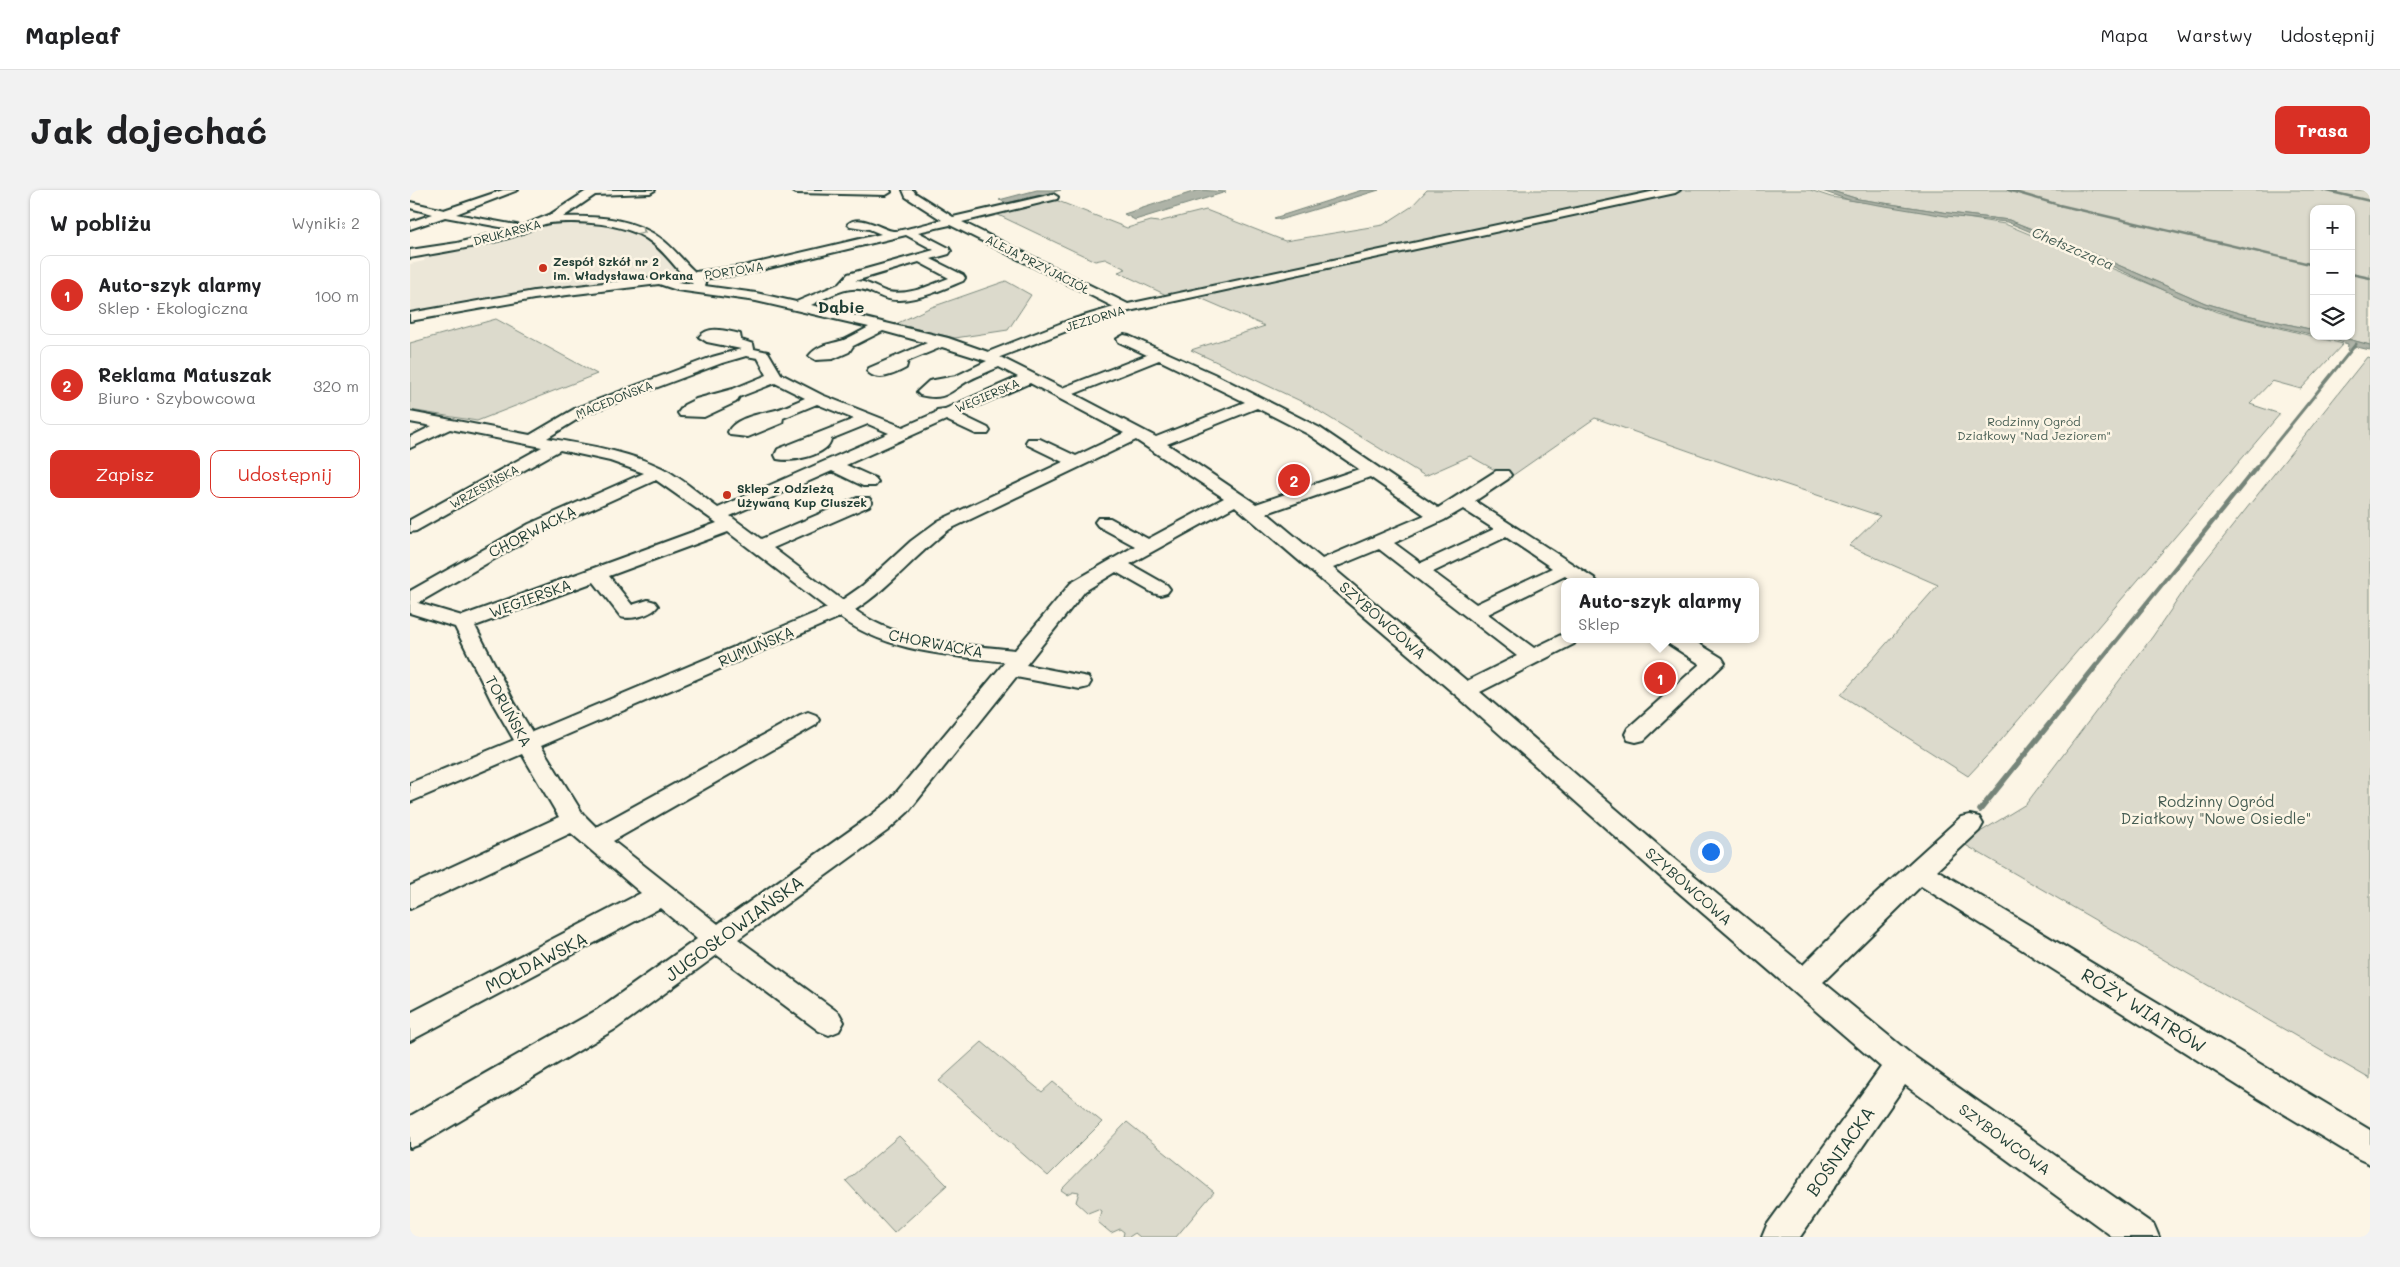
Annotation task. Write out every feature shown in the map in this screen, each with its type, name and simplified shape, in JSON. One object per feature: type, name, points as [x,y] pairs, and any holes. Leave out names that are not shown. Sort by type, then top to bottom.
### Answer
[{"type":"street","points":[[410,226],[513,190]]},
{"type":"street","points":[[594,191],[650,190]]},
{"type":"street","points":[[796,190],[908,190]]},
{"type":"street","name":"ALEJA PRZYJACIÓŁ","points":[[908,190],[910,195],[950,220],[1126,308]]},
{"type":"street","name":"JEZIORNA","points":[[994,358],[1072,324],[1126,308],[1675,190]]},
{"type":"street","name":"DRUKARSKA","points":[[410,254],[522,229],[552,220],[594,191]]},
{"type":"street","name":"PORTOWA","points":[[410,318],[534,295],[759,267],[890,234],[1053,197]]},
{"type":"street","points":[[410,205],[444,214],[522,229]]},
{"type":"street","name":"SZYBOWCOWA","points":[[552,220],[613,222],[642,230],[660,244],[702,286],[711,291]]},
{"type":"street","points":[[854,224],[871,226],[890,234]]},
{"type":"street","points":[[843,287],[852,277],[945,251],[906,231]]},
{"type":"street","points":[[798,306],[843,287],[868,286],[887,296],[900,296],[959,278],[921,258]]},
{"type":"street","name":"SZYBOWCOWA","points":[[660,280],[677,286],[798,306],[943,341],[994,358],[1146,438],[1246,505],[1901,1065],[2142,1237]]},
{"type":"street","points":[[844,345],[882,326]]},
{"type":"street","points":[[1124,339],[1258,402],[1314,431],[1438,516]]},
{"type":"street","points":[[734,341],[762,355],[775,378],[817,398],[900,432]]},
{"type":"street","points":[[901,361],[943,341]]},
{"type":"street","name":"MACEDOŃSKA","points":[[533,440],[581,411],[737,354],[758,352]]},
{"type":"street","points":[[1063,393],[1159,355]]},
{"type":"street","points":[[956,380],[994,358]]},
{"type":"street","name":"WĘGIERSKA","points":[[463,623],[597,573],[723,520],[831,464],[900,432],[1031,377]]},
{"type":"street","points":[[732,395],[775,378]]},
{"type":"street","points":[[775,416],[817,398]]},
{"type":"street","points":[[1146,438],[1258,402]]},
{"type":"street","name":"WĘGIERSKA","points":[[944,414],[982,431]]},
{"type":"street","name":"CHORWACKA","points":[[410,417],[558,445],[629,461],[658,474],[869,628],[902,640],[1016,663]]},
{"type":"street","points":[[822,438],[867,419]]},
{"type":"street","points":[[410,443],[448,424]]},
{"type":"street","name":"RUMUŃSKA","points":[[412,789],[527,744],[842,609],[865,594],[914,548],[944,525],[1076,462],[1146,438]]},
{"type":"street","points":[[1034,442],[1076,462]]},
{"type":"street","name":"WRZESIŃSKA","points":[[410,527],[558,445]]},
{"type":"street","points":[[831,464],[869,482]]},
{"type":"street","points":[[1246,505],[1371,471]]},
{"type":"street","name":"CHORWACKA","points":[[410,600],[535,528],[589,502],[658,474]]},
{"type":"street","points":[[1320,567],[1382,542],[1438,516],[1464,502],[1502,474]]},
{"type":"street","points":[[759,547],[863,502]]},
{"type":"street","points":[[1464,502],[1581,578]]},
{"type":"street","name":"JUGOSŁOWIAŃSKA","points":[[410,1133],[607,1019],[878,824],[899,806],[1078,587],[1148,546],[1246,505]]},
{"type":"street","points":[[1104,522],[1148,546]]},
{"type":"street","points":[[1419,571],[1507,530]]},
{"type":"street","points":[[1382,542],[1531,656]]},
{"type":"street","points":[[1116,564],[1160,589]]},
{"type":"street","points":[[1474,613],[1566,568]]},
{"type":"street","points":[[597,573],[628,613],[648,606]]},
{"type":"street","points":[[410,607],[463,623]]},
{"type":"street","name":"TORUŃSKA","points":[[463,623],[527,744],[574,821],[594,840],[717,939],[829,1022]]},
{"type":"street","points":[[1465,691],[1561,642]]},
{"type":"street","points":[[1636,734],[1714,663],[1682,643]]},
{"type":"street","points":[[1016,663],[1080,682]]},
{"type":"street","points":[[594,840],[808,720]]},
{"type":"street","points":[[410,898],[574,821]]},
{"type":"street","points":[[1804,984],[1865,921],[1970,824]]},
{"type":"street","name":"RÓŻY WIATRÓW","points":[[1918,871],[2267,1087],[2370,1148]]},
{"type":"street","name":"MOŁDAWSKA","points":[[410,1028],[632,912],[660,894]]},
{"type":"street","name":"BOŚNIACKA","points":[[1779,1237],[1901,1065]]},
{"type":"shaded area","name":"Zespół Szkół nr 2 im. Władysława Orkana","points":[[575,222],[603,224],[630,230],[647,239],[681,272],[671,276],[613,283],[596,284],[594,281],[410,315],[410,264],[424,261],[425,258],[442,251],[538,227]]},
{"type":"green space","name":"Rodzinny Ogród Działkowy \"Nad Jeziorem\"","points":[[1427,190],[1810,190],[1831,197],[2005,224],[2217,312],[2310,336],[2310,340],[2327,340],[2343,344],[2301,389],[2272,381],[2250,404],[2280,414],[1997,745],[1968,776],[1841,695],[1938,585],[1849,546],[1880,516],[1595,418],[1509,478],[1470,456],[1425,476],[1307,404],[1191,350],[1265,326],[1198,297],[1179,301],[1118,272],[1126,269],[1105,259],[1095,261],[994,213],[1053,199],[1127,228],[1206,210],[1285,241],[1383,225],[1411,207]]},
{"type":"green space","points":[[1829,190],[2370,190],[2370,345],[2352,340],[2355,340],[2355,205],[2310,205],[2310,329],[2242,314],[2205,303],[2077,247],[2009,220],[1858,199]]},
{"type":"green space","points":[[1006,281],[1031,295],[1008,330],[955,338],[896,324],[929,308]]},
{"type":"green space","points":[[496,319],[597,374],[477,421],[410,410],[410,343]]},
{"type":"green space","name":"Rodzinny Ogród Działkowy \"Nowe Osiedle\"","points":[[2367,357],[2370,358],[2370,1079],[1962,843],[2026,804],[2153,636],[2200,567]]},
{"type":"green space","points":[[982,1042],[1042,1092],[1053,1082],[1102,1122],[1048,1176],[939,1081]]},
{"type":"green space","points":[[1127,1122],[1214,1192],[1176,1237],[1140,1237],[1135,1233],[1129,1237],[1123,1237],[1124,1232],[1120,1229],[1111,1233],[1098,1222],[1101,1211],[1098,1209],[1088,1213],[1076,1202],[1079,1192],[1073,1191],[1067,1194],[1061,1190]]},
{"type":"green space","points":[[899,1136],[947,1185],[894,1233],[846,1181]]},
{"type":"water","points":[[1037,190],[1061,190],[1008,203],[999,200]]},
{"type":"water","points":[[1199,190],[1226,192],[1135,220],[1124,214]]},
{"type":"water","points":[[1362,190],[1379,190],[1280,220],[1274,218]]},
{"type":"water","name":"Chełszcząca","points":[[1819,190],[1829,190],[1858,199],[2009,220],[2077,247],[2205,303],[2242,314],[2310,329],[2310,334],[2239,317],[2190,302],[2105,263],[2007,222],[1946,216],[1849,200]]},
{"type":"water","points":[[2334,340],[2352,340],[2370,345],[2370,350],[2357,347],[2347,351],[2348,344]]},
{"type":"waterway","points":[[2008,190],[2059,205],[2310,264]]},
{"type":"waterway","points":[[2323,190],[2370,201]]},
{"type":"waterway","points":[[2355,275],[2370,278]]},
{"type":"waterway","points":[[2255,469],[2356,344]]},
{"type":"waterway","points":[[2095,667],[2256,468]]},
{"type":"waterway","points":[[1980,810],[2096,666]]},
{"type":"place","name":"Zespół Szkół nr 2 im. Władysława Orkana","points":[[543,268]]},
{"type":"place","name":"Reklama Matuszak","points":[[1294,480]]},
{"type":"place","name":"Sklep z Odzieżą Używaną Kup Ciuszek","points":[[727,495]]},
{"type":"place","name":"Auto-szyk alarmy","points":[[1660,678]]},
{"type":"district","name":"Dąbie","points":[[841,306]]}]
